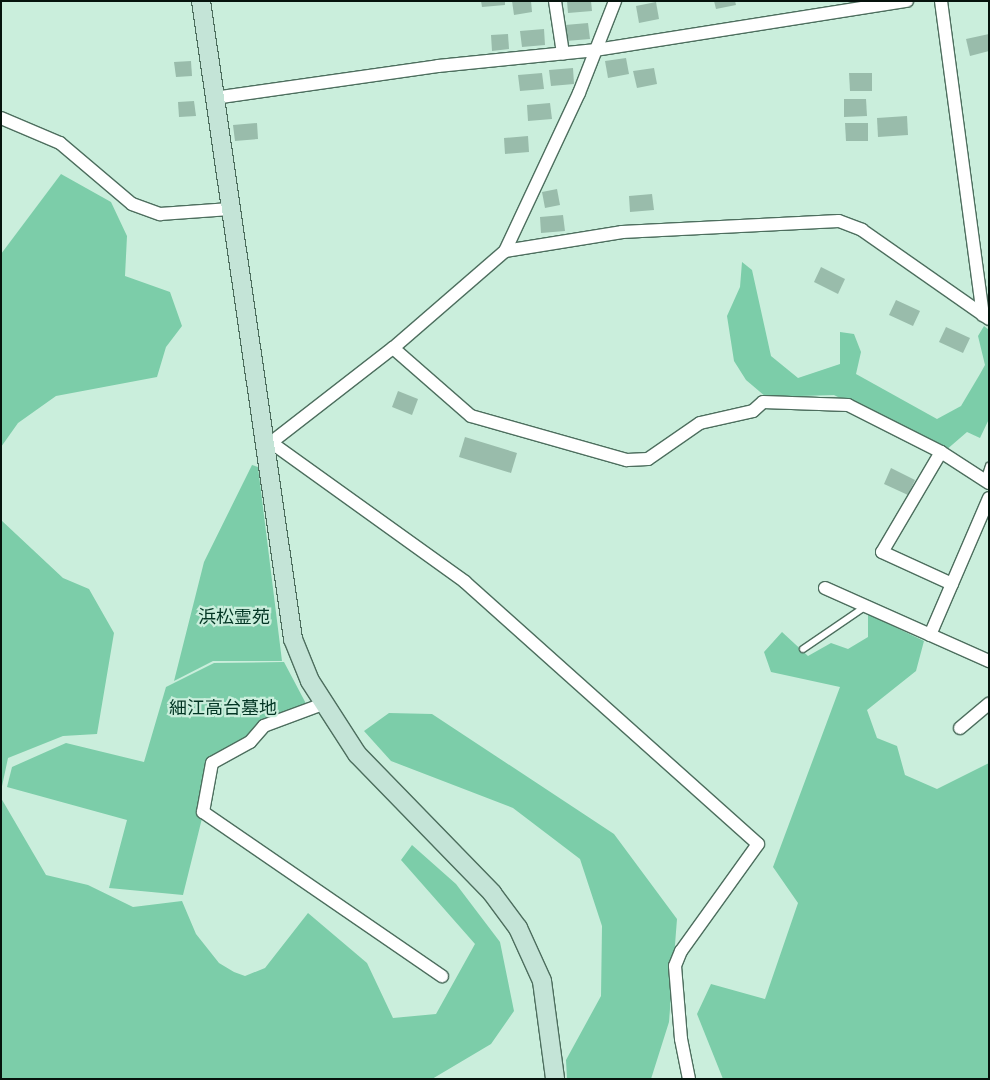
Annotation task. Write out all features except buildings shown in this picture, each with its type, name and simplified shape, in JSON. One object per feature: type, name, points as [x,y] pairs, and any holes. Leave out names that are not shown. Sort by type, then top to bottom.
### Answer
[{"type":"street","points":[[201,1],[293,639],[323,704],[357,754],[492,893],[518,928],[542,981],[554,1079]]},
{"type":"street","points":[[555,1],[562,53]]},
{"type":"street","points":[[264,448],[393,348],[505,251],[596,50],[615,1]]},
{"type":"street","points":[[214,98],[596,50],[907,1]]},
{"type":"street","points":[[941,1],[986,317]]},
{"type":"street","points":[[1,118],[60,142],[132,204],[160,214],[230,209]]},
{"type":"street","points":[[505,251],[622,232],[839,221],[862,230],[986,317]]},
{"type":"street","points":[[393,348],[471,416],[627,460],[648,459],[700,423],[753,411],[763,402],[848,404],[941,452],[987,482]]},
{"type":"street","points":[[264,448],[276,446],[464,582],[758,844],[681,951],[676,966],[681,1039],[689,1079]]},
{"type":"street","points":[[941,452],[882,552],[952,584]]},
{"type":"street","points":[[930,635],[989,498]]},
{"type":"street","points":[[825,588],[989,661]]},
{"type":"street","points":[[323,704],[264,726],[250,742],[212,763],[203,812],[442,976]]},
{"type":"street","points":[[960,728],[989,704]]},
{"type":"lane","points":[[987,482],[989,466]]},
{"type":"lane","points":[[803,649],[866,606]]},
{"type":"green space","points":[[61,174],[111,202],[127,236],[125,276],[170,292],[182,326],[166,347],[157,377],[56,396],[18,423],[1,447],[1,254]]},
{"type":"green space","points":[[742,262],[752,270],[771,356],[798,378],[840,364],[840,332],[854,334],[861,352],[856,374],[937,419],[961,406],[985,365],[978,336],[984,326],[989,330],[989,419],[980,438],[967,432],[945,451],[834,395],[766,397],[746,380],[734,361],[727,316],[740,287]]},
{"type":"green space","name":"浜松霊苑","points":[[252,465],[258,467],[282,661],[213,661],[174,681],[204,562]]},
{"type":"green space","points":[[1,520],[63,578],[89,589],[114,633],[97,734],[63,736],[8,758],[1,791]]},
{"type":"green space","points":[[868,614],[924,641],[916,671],[867,710],[877,738],[897,746],[905,775],[937,789],[989,763],[989,1079],[723,1079],[697,1014],[711,984],[765,999],[798,903],[773,867],[840,687],[771,672],[764,652],[782,632],[808,656],[831,643],[848,649],[868,637]]},
{"type":"green space","name":"細江高台墓地","points":[[284,662],[312,715],[263,729],[217,758],[183,895],[109,888],[127,820],[7,787],[12,767],[66,743],[144,762],[166,687],[214,663]]},
{"type":"green space","points":[[389,713],[432,714],[614,834],[677,919],[669,1022],[651,1079],[567,1079],[566,1060],[601,996],[602,926],[580,859],[513,808],[391,761],[364,731]]},
{"type":"green space","points":[[1,798],[46,875],[88,885],[133,907],[182,901],[196,934],[219,963],[234,972],[245,976],[265,968],[308,913],[367,963],[393,1018],[436,1014],[475,944],[401,860],[412,845],[456,884],[500,942],[514,1011],[491,1044],[432,1079],[1,1079]]}]
